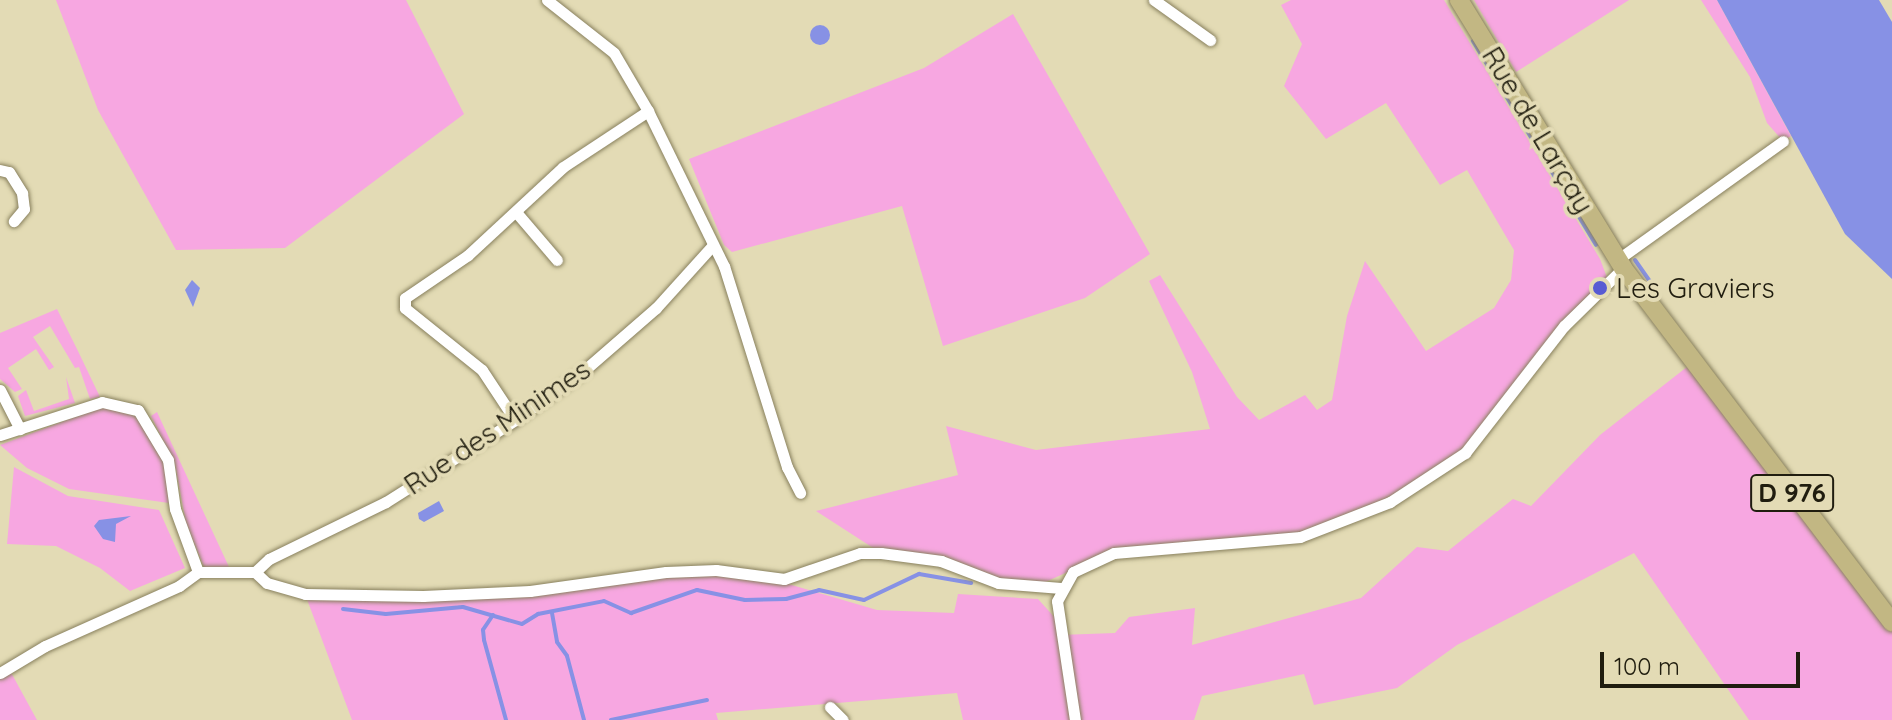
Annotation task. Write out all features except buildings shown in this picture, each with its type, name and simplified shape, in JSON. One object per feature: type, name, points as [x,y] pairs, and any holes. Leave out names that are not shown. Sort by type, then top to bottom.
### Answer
[{"type":"main road","name":"Rue de Larçay","points":[[1459,0],[1620,264]]},
{"type":"main road","name":"D 976","points":[[1620,264],[1892,623]]},
{"type":"street","points":[[547,0],[614,53],[648,111],[732,287],[787,467],[800,493]]},
{"type":"street","points":[[1154,0],[1210,40]]},
{"type":"street","points":[[515,420],[482,370],[405,308],[405,298],[468,255],[563,167],[648,111]]},
{"type":"street","points":[[1075,720],[1057,620],[1061,588],[1079,567],[1114,553],[1300,537],[1365,515],[1465,453],[1564,326],[1620,264],[1783,141]]},
{"type":"street","points":[[0,170],[9,172],[22,193],[24,209],[14,221]]},
{"type":"street","points":[[516,212],[557,260]]},
{"type":"street","name":"Rue des Minimes","points":[[255,572],[269,559],[386,502],[515,420],[580,374],[656,308],[712,246]]},
{"type":"street","points":[[0,390],[20,429]]},
{"type":"street","points":[[0,435],[102,402],[138,410],[168,460],[175,509],[198,572]]},
{"type":"street","points":[[0,673],[45,646],[179,586],[198,572],[255,572],[267,583],[305,594],[437,595],[530,591],[666,572],[716,570],[784,579],[860,553],[881,553],[941,561],[998,583],[1061,588]]},
{"type":"street","points":[[830,707],[843,720]]},
{"type":"shaded area","points":[[56,0],[406,0],[464,114],[285,248],[176,250],[98,110]]},
{"type":"shaded area","points":[[1291,0],[1444,0],[1600,259],[1608,280],[1465,453],[1390,502],[1300,537],[1101,557],[1032,588],[941,561],[881,553],[816,511],[958,475],[946,426],[1036,450],[1210,429],[1192,372],[1149,281],[1160,275],[1237,397],[1259,420],[1305,395],[1317,410],[1332,400],[1347,316],[1365,261],[1426,351],[1494,308],[1511,280],[1514,250],[1467,170],[1440,185],[1386,103],[1326,139],[1284,86],[1302,44],[1281,5]]},
{"type":"shaded area","points":[[1474,0],[1629,0],[1516,72]]},
{"type":"shaded area","points":[[1701,0],[1717,0],[1791,136],[1783,141],[1767,123],[1750,77]]},
{"type":"shaded area","points":[[1013,14],[1150,254],[1085,298],[943,346],[902,206],[732,252],[724,245],[689,159],[924,68]]},
{"type":"shaded area","points":[[57,309],[100,397],[90,399],[79,367],[75,368],[50,326],[33,337],[54,367],[49,370],[36,349],[8,368],[22,389],[15,392],[0,379],[0,333]]},
{"type":"shaded area","points":[[1692,363],[1892,623],[1892,720],[1749,720],[1634,553],[1457,645],[1397,688],[1314,705],[1304,674],[1202,696],[1194,720],[963,720],[957,693],[716,713],[718,720],[352,720],[305,594],[530,591],[646,574],[761,576],[877,610],[954,613],[958,594],[1038,599],[1057,620],[1060,635],[1115,633],[1129,617],[1195,608],[1192,645],[1361,598],[1417,547],[1448,551],[1513,499],[1531,506],[1600,435]]},
{"type":"shaded area","points":[[66,377],[75,403],[25,416],[18,396],[26,390],[34,411],[69,399]]},
{"type":"shaded area","points":[[102,407],[135,416],[144,427],[165,465],[169,503],[69,489],[27,468],[0,445]]},
{"type":"shaded area","points":[[157,412],[229,567],[204,567],[186,523],[175,464],[151,416]]},
{"type":"shaded area","points":[[14,467],[68,496],[159,510],[185,568],[130,591],[100,568],[56,546],[7,544]]},
{"type":"shaded area","points":[[8,667],[37,720],[0,720],[0,673]]},
{"type":"water","points":[[1717,0],[1879,0],[1892,22],[1892,279],[1845,234]]},
{"type":"water","points":[[820,25],[827,28],[830,35],[827,42],[820,45],[813,42],[810,35],[813,28]]},
{"type":"water","points":[[192,280],[200,288],[193,307],[185,290]]},
{"type":"water","points":[[439,501],[444,511],[424,522],[419,519],[418,513]]},
{"type":"water","points":[[131,516],[116,524],[115,542],[103,539],[94,526],[99,520]]},
{"type":"waterway","points":[[1473,41],[1596,245]]},
{"type":"waterway","points":[[1635,260],[1657,291]]},
{"type":"waterway","points":[[343,609],[386,614],[463,607],[522,624],[538,614],[604,601],[631,613],[697,590],[745,600],[786,599],[819,590],[864,600],[919,574],[971,583]]},
{"type":"waterway","points":[[552,613],[557,642],[567,656],[584,720]]},
{"type":"waterway","points":[[493,615],[483,630],[484,640],[506,720]]},
{"type":"waterway","points":[[611,720],[707,700]]},
{"type":"place","name":"Les Graviers","points":[[1600,288]]}]
